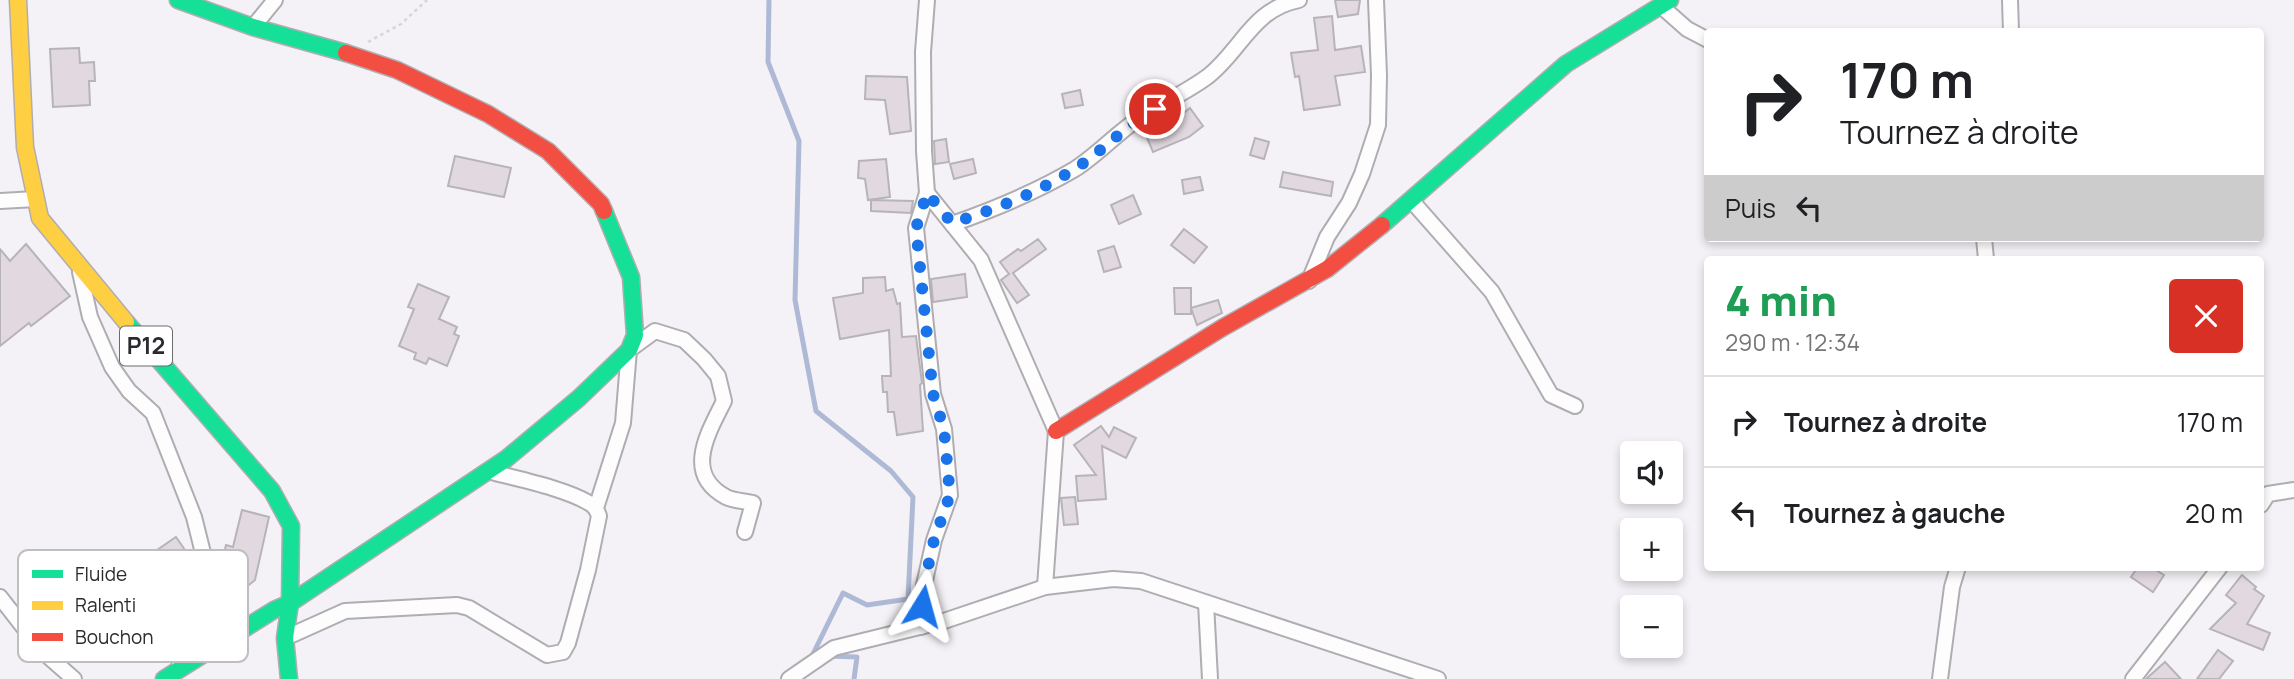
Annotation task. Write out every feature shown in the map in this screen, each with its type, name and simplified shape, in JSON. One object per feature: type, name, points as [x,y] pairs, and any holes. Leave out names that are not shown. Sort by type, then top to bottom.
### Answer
[{"type":"street","name":"P12","points":[[18,0],[25,147],[40,218],[153,355],[272,491],[291,526],[290,603],[285,638],[289,679]]},
{"type":"street","points":[[178,0],[253,27],[397,70],[488,114],[548,151],[601,204],[631,276],[635,335],[629,350],[623,423],[596,509]]},
{"type":"street","points":[[253,27],[275,0]]},
{"type":"street","points":[[920,627],[924,585],[934,540],[950,495],[944,429],[933,394],[916,228],[927,193],[923,64],[927,0]]},
{"type":"street","points":[[952,223],[1007,204],[1077,168],[1139,118],[1207,77],[1229,57],[1250,27],[1264,15],[1299,0]]},
{"type":"street","points":[[1308,281],[1327,237],[1349,203],[1378,125],[1380,75],[1376,0]]},
{"type":"street","points":[[2010,0],[2011,28]]},
{"type":"street","points":[[1056,431],[1222,328],[1327,269],[1411,200],[1566,64],[1666,3],[1687,29],[1704,38]]},
{"type":"street","points":[[927,193],[981,260],[1056,431],[1045,587]]},
{"type":"street","points":[[0,201],[36,199]]},
{"type":"street","points":[[1411,200],[1492,292],[1551,395],[1575,406]]},
{"type":"street","points":[[78,264],[90,317],[112,367],[129,390],[153,413],[194,517],[202,550]]},
{"type":"street","points":[[248,626],[290,603],[506,459],[579,398],[629,350],[655,331],[684,340],[718,376],[724,401],[705,438],[702,462],[707,482],[727,498],[753,503],[745,532]]},
{"type":"street","points":[[285,638],[345,611],[457,605],[469,608],[547,655],[563,652],[575,619],[599,516],[590,503],[546,486],[488,471]]},
{"type":"street","points":[[2264,500],[2268,494],[2294,490]]},
{"type":"street","points":[[1940,679],[1952,587],[1957,571]]},
{"type":"street","points":[[2133,679],[2217,571]]},
{"type":"street","points":[[789,679],[834,648],[920,627],[1045,587],[1113,579],[1141,581],[1438,679]]},
{"type":"street","points":[[0,597],[18,621]]},
{"type":"street","points":[[1206,603],[1210,679]]},
{"type":"street","points":[[54,662],[74,679]]},
{"type":"street","points":[[171,675],[192,662]]},
{"type":"path","points":[[347,53],[401,24],[427,0]]},
{"type":"building","points":[[1335,0],[1360,0],[1358,14],[1338,17]]},
{"type":"building","points":[[1332,16],[1335,50],[1361,46],[1365,72],[1335,76],[1340,105],[1304,110],[1299,76],[1295,77],[1291,53],[1318,50],[1314,18]]},
{"type":"building","points":[[79,48],[80,63],[94,62],[95,81],[89,81],[90,105],[53,107],[50,49]]},
{"type":"building","points":[[866,76],[907,77],[911,131],[890,134],[885,100],[865,99]]},
{"type":"building","points":[[1080,90],[1083,105],[1065,108],[1062,94]]},
{"type":"building","points":[[1190,108],[1203,126],[1189,137],[1153,152],[1143,128],[1165,120],[1167,126]]},
{"type":"building","points":[[1255,138],[1269,142],[1264,159],[1250,155]]},
{"type":"building","points":[[946,139],[949,162],[935,164],[934,141]]},
{"type":"building","points":[[455,156],[511,168],[504,197],[448,186]]},
{"type":"building","points":[[886,159],[890,197],[868,200],[865,179],[858,178],[859,161]]},
{"type":"building","points":[[973,159],[976,173],[954,179],[950,164]]},
{"type":"building","points":[[1283,172],[1333,182],[1331,196],[1280,187]]},
{"type":"building","points":[[1200,177],[1203,190],[1184,194],[1182,180]]},
{"type":"building","points":[[1133,195],[1141,214],[1119,224],[1111,205]]},
{"type":"building","points":[[871,200],[913,201],[911,213],[871,211]]},
{"type":"building","points":[[1184,229],[1207,247],[1194,263],[1171,245]]},
{"type":"building","points":[[1038,239],[1046,249],[1013,273],[1029,295],[1017,303],[1001,280],[1009,274],[1000,262]]},
{"type":"building","points":[[26,244],[70,296],[0,346],[0,249],[10,261]]},
{"type":"building","points":[[1114,246],[1121,267],[1104,272],[1098,251]]},
{"type":"building","points":[[965,274],[967,297],[933,302],[931,279]]},
{"type":"building","points":[[885,277],[886,291],[893,289],[897,304],[900,303],[902,337],[916,336],[922,383],[923,431],[897,435],[894,412],[888,412],[887,392],[883,392],[882,376],[891,376],[889,330],[840,339],[833,298],[863,293],[863,278]]},
{"type":"building","points":[[418,284],[449,297],[439,319],[457,327],[454,334],[459,336],[447,366],[429,358],[426,364],[414,359],[416,353],[399,346],[414,309],[408,307]]},
{"type":"building","points":[[1174,288],[1191,288],[1191,314],[1175,314]]},
{"type":"building","points":[[1218,300],[1222,313],[1197,325],[1191,308]]},
{"type":"building","points":[[1101,426],[1109,437],[1114,427],[1136,438],[1126,458],[1102,446],[1106,499],[1078,501],[1076,476],[1096,475],[1074,445]]},
{"type":"building","points":[[1075,497],[1078,524],[1064,525],[1061,498]]},
{"type":"building","points":[[242,510],[269,517],[255,580],[248,586],[248,550],[225,550],[226,545],[233,547]]},
{"type":"building","points":[[176,537],[185,550],[157,550]]},
{"type":"building","points":[[2135,571],[2158,571],[2164,575],[2153,592],[2131,577]]},
{"type":"building","points":[[2242,575],[2264,596],[2247,624],[2270,633],[2263,650],[2210,629],[2236,603],[2226,595]]},
{"type":"building","points":[[2218,650],[2233,661],[2219,679],[2197,679]]},
{"type":"building","points":[[2165,662],[2181,679],[2146,679]]},
{"type":"waterway","points":[[769,0],[768,62],[799,141],[795,300],[816,411],[891,471],[913,497],[908,599],[867,605],[843,593],[812,656],[817,656]]},
{"type":"waterway","points":[[827,656],[857,657],[854,679]]},
{"type":"traffic: fast","points":[[178,0],[253,27],[346,53]]},
{"type":"traffic: fast","points":[[1382,225],[1566,64],[1670,0]]},
{"type":"traffic: fast","points":[[248,626],[290,603],[506,459],[579,398],[629,350],[635,335],[631,277],[604,211]]},
{"type":"traffic: fast","points":[[126,322],[272,491],[291,526],[290,603],[285,638],[289,679]]},
{"type":"traffic: fast","points":[[164,679],[191,662]]},
{"type":"traffic: slow","points":[[18,0],[25,147],[40,218],[126,322]]},
{"type":"traffic: jam","points":[[346,53],[397,70],[488,114],[548,151],[601,204],[604,211]]},
{"type":"traffic: jam","points":[[1056,431],[1222,328],[1327,269],[1382,225]]},
{"type":"route","points":[[922,606],[934,540],[950,495],[944,429],[933,394],[916,228],[927,193],[952,223],[1007,204],[1077,168],[1139,118],[1155,109]]}]
